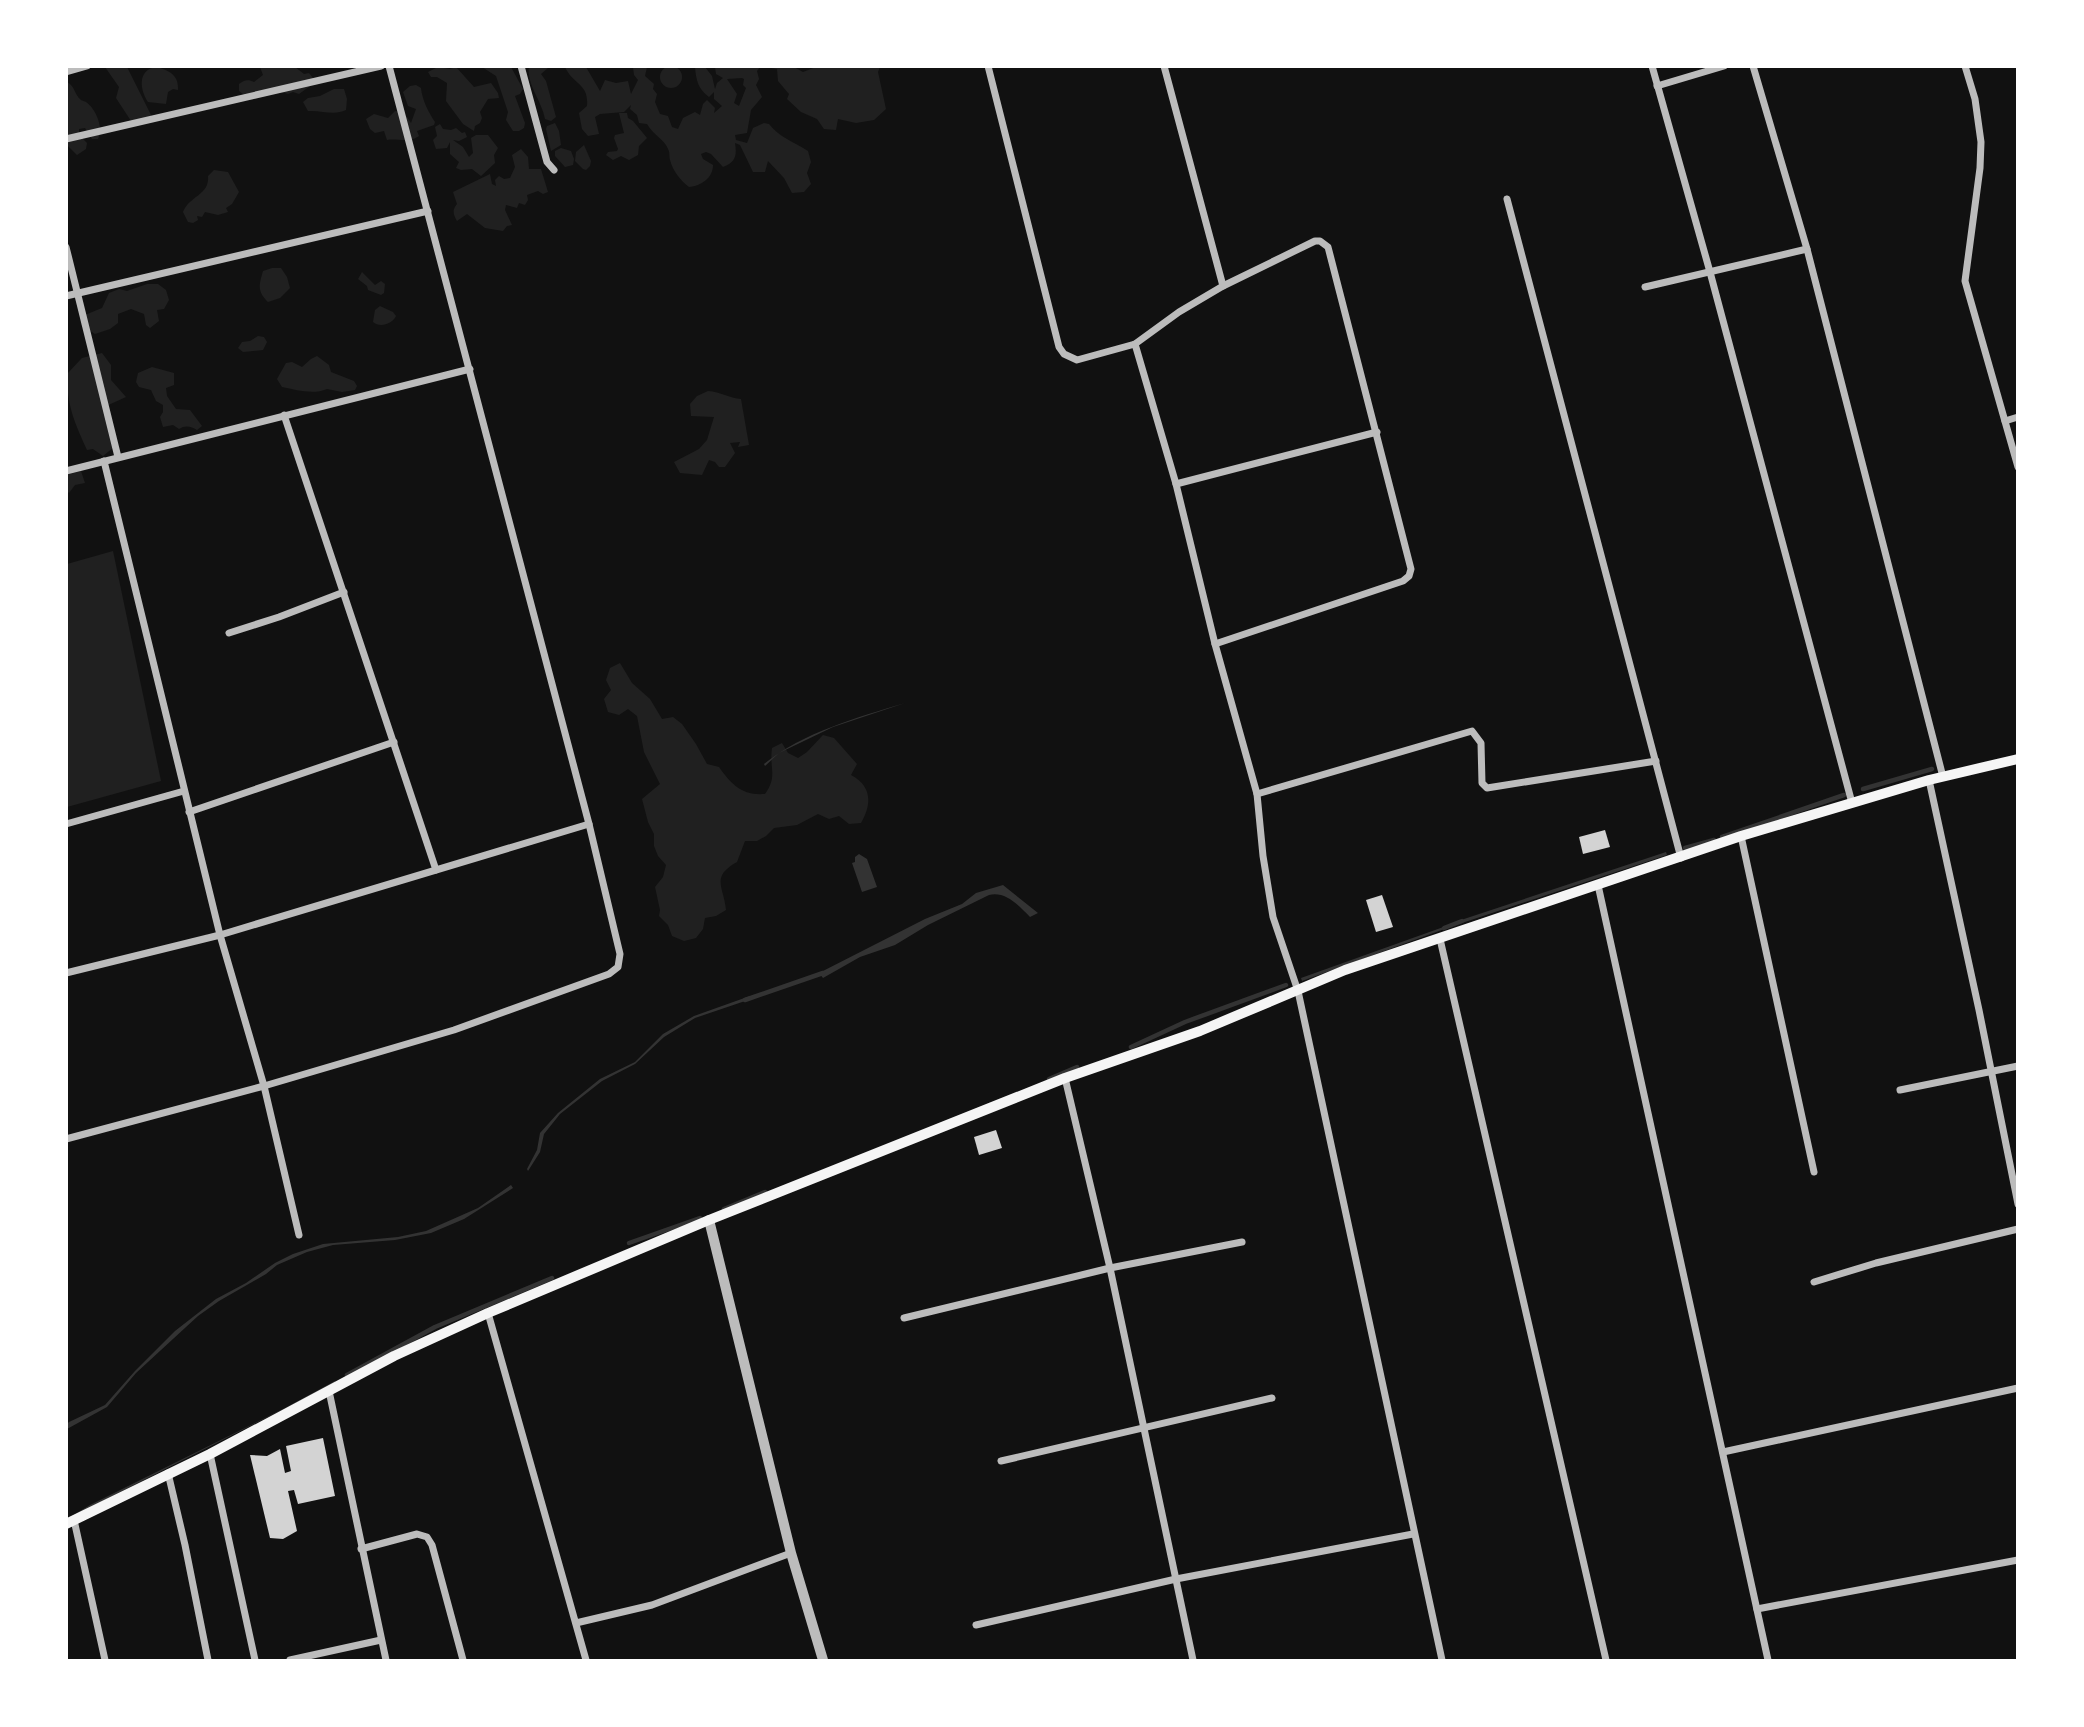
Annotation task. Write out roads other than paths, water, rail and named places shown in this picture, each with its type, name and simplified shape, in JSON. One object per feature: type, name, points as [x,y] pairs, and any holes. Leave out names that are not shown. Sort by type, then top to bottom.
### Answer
[{"type":"main road","points":[[70,1522],[209,1454],[394,1356],[488,1313],[709,1220],[1065,1079],[1200,1031],[1345,970],[1741,836],[1929,780],[2018,759]]},
{"type":"street","points":[[66,72],[87,66]]},
{"type":"street","points":[[66,139],[381,66]]},
{"type":"street","points":[[66,1139],[264,1086],[454,1030],[609,974],[618,967],[620,954],[589,824],[389,66]]},
{"type":"street","points":[[520,66],[547,162],[554,170]]},
{"type":"street","points":[[988,66],[1059,347],[1064,354],[1077,360],[1135,344],[1179,312],[1223,286],[1315,241],[1328,247],[1411,569],[1409,576],[1403,581],[1215,644]]},
{"type":"street","points":[[1164,66],[1223,286]]},
{"type":"street","points":[[1652,66],[1852,803]]},
{"type":"street","points":[[1657,86],[1724,66]]},
{"type":"street","points":[[1753,66],[1807,249],[1942,777]]},
{"type":"street","points":[[1965,66],[1975,99],[1981,142],[1965,281],[2018,467]]},
{"type":"street","points":[[1507,198],[1681,858]]},
{"type":"street","points":[[66,296],[428,211]]},
{"type":"street","points":[[66,247],[118,457]]},
{"type":"street","points":[[1645,287],[1807,249]]},
{"type":"street","points":[[1135,344],[1176,484],[1215,644],[1257,794],[1273,918],[1298,991],[1442,1661]]},
{"type":"street","points":[[66,471],[470,369]]},
{"type":"street","points":[[284,415],[436,870]]},
{"type":"street","points":[[2005,421],[2018,417]]},
{"type":"street","points":[[1176,484],[1377,432]]},
{"type":"street","points":[[104,461],[189,812],[220,935],[264,1086],[299,1235]]},
{"type":"street","points":[[229,634],[344,592]]},
{"type":"street","points":[[1257,794],[1472,731],[1481,743],[1482,783],[1487,788],[1656,761]]},
{"type":"street","points":[[189,812],[394,742]]},
{"type":"street","points":[[1929,780],[2018,1203]]},
{"type":"street","points":[[66,824],[184,791]]},
{"type":"street","points":[[66,973],[220,935],[589,824]]},
{"type":"street","points":[[1741,836],[1814,1172]]},
{"type":"street","points":[[1598,885],[1769,1661]]},
{"type":"street","points":[[1440,939],[1606,1661]]},
{"type":"street","points":[[1900,1090],[2018,1066]]},
{"type":"street","points":[[1065,1079],[1110,1268],[1193,1661]]},
{"type":"street","points":[[709,1220],[791,1553],[823,1661]]},
{"type":"street","points":[[1814,1282],[1877,1263],[2018,1229]]},
{"type":"street","points":[[904,1318],[1110,1268],[1242,1242]]},
{"type":"street","points":[[488,1313],[586,1661]]},
{"type":"street","points":[[1723,1452],[2018,1388]]},
{"type":"street","points":[[329,1391],[386,1661]]},
{"type":"street","points":[[1001,1461],[1272,1398]]},
{"type":"street","points":[[209,1454],[255,1661]]},
{"type":"street","points":[[168,1473],[208,1661]]},
{"type":"street","points":[[70,1522],[105,1661]]},
{"type":"street","points":[[361,1549],[417,1534],[427,1537],[432,1545],[463,1661]]},
{"type":"street","points":[[976,1625],[1176,1579],[1413,1534]]},
{"type":"street","points":[[576,1623],[652,1605],[791,1553]]},
{"type":"street","points":[[1757,1609],[2018,1560]]},
{"type":"street","points":[[290,1661],[381,1640]]},
{"type":"waterway","points":[[1863,789],[1932,769]]},
{"type":"waterway","points":[[1722,837],[1844,795]]},
{"type":"waterway","points":[[1685,848],[1714,840]]},
{"type":"waterway","points":[[1444,928],[1462,921]]},
{"type":"waterway","points":[[745,1000],[823,973]]},
{"type":"waterway","points":[[1131,1047],[1185,1022],[1286,985]]},
{"type":"waterway","points":[[1049,1079],[1077,1067]]},
{"type":"waterway","points":[[724,1209],[765,1192]]},
{"type":"waterway","points":[[629,1243],[700,1218]]},
{"type":"waterway","points":[[347,1375],[435,1327],[552,1278]]}]
